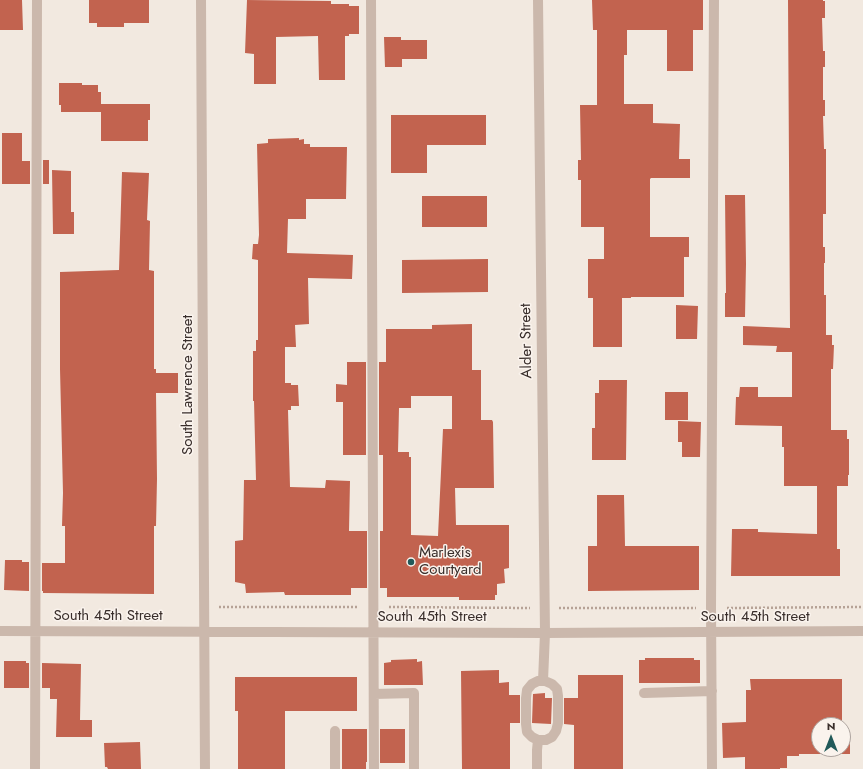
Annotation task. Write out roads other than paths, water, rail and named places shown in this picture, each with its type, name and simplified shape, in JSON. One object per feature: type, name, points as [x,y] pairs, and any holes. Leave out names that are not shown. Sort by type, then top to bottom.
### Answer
[{"type":"street","points":[[35,769],[37,0]]},
{"type":"street","name":"South Lawrence Street","points":[[201,0],[205,769]]},
{"type":"street","points":[[371,0],[374,769]]},
{"type":"street","name":"Alder Street","points":[[538,0],[545,633],[543,681]]},
{"type":"street","points":[[712,769],[711,632],[714,0]]},
{"type":"street","name":"South 45th Street","points":[[0,631],[545,633],[863,632]]},
{"type":"street","points":[[538,681],[543,681],[552,684],[557,689],[558,722],[556,731],[552,737],[546,740],[538,740],[527,732],[526,698],[527,690],[532,684],[538,681]]},
{"type":"street","points":[[644,693],[712,691]]},
{"type":"street","points":[[374,694],[414,693],[414,769]]},
{"type":"street","points":[[335,731],[335,769]]},
{"type":"street","points":[[537,769],[536,750],[538,740]]},
{"type":"place","name":"Marlexis Courtyard","points":[[411,562]]}]
